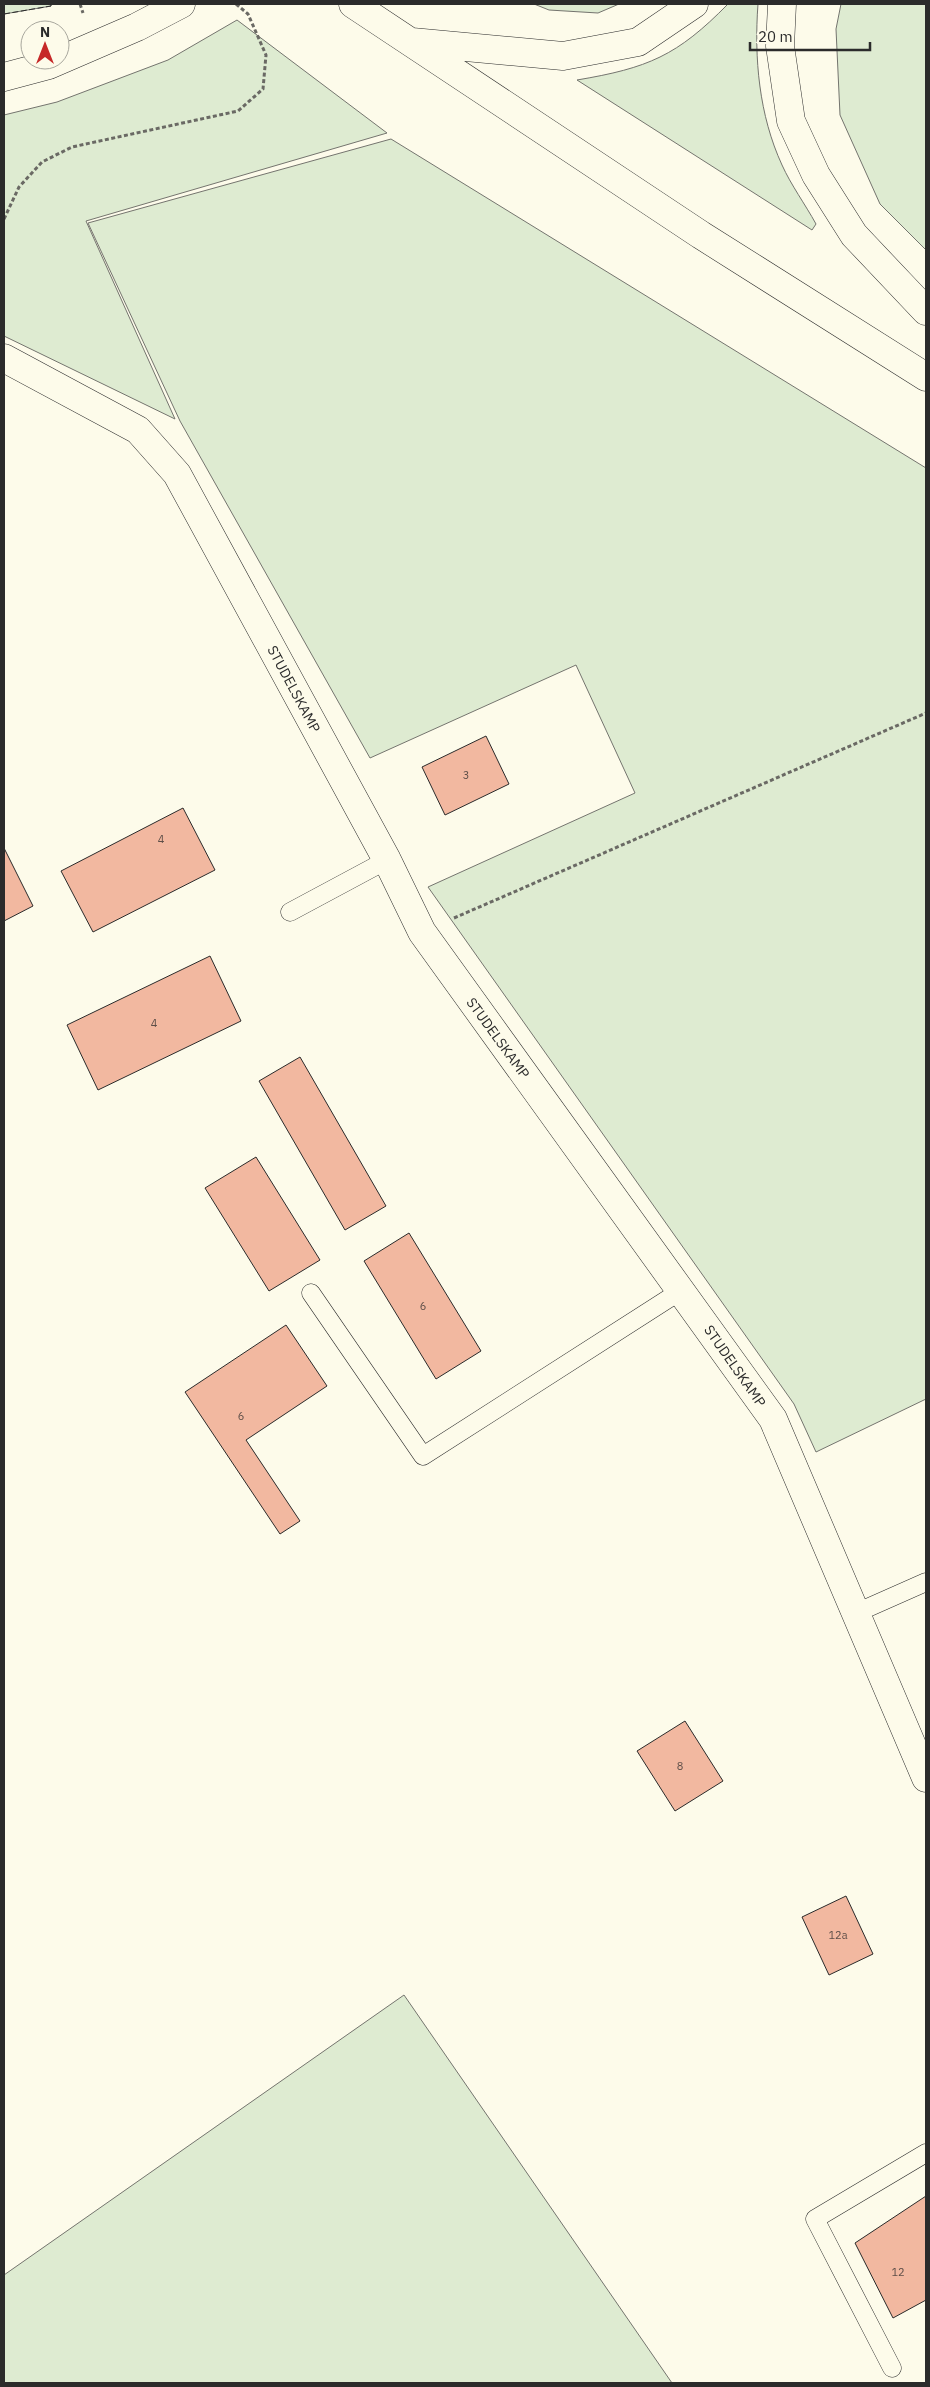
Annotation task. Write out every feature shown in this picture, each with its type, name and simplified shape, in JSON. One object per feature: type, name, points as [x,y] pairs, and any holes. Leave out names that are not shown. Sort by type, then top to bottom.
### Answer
[{"type":"street","points":[[4,77],[50,65],[137,27],[181,4]]},
{"type":"street","points":[[353,4],[701,235],[926,376]]},
{"type":"street","points":[[407,41],[563,56],[638,42],[694,4]]},
{"type":"street","points":[[782,4],[780,46],[790,121],[811,166],[854,235],[926,311]]},
{"type":"street","name":"STUDELSKAMP","points":[[4,358],[138,430],[177,474],[387,860],[422,932],[682,1290],[773,1419],[926,1778]]},
{"type":"lane","points":[[290,912],[387,860]]},
{"type":"lane","points":[[311,1293],[423,1456],[682,1290]]},
{"type":"lane","points":[[856,1613],[926,1582]]},
{"type":"lane","points":[[892,2368],[815,2219],[926,2153]]},
{"type":"path","points":[[80,4],[83,14]]},
{"type":"path","points":[[4,219],[19,188],[42,162],[72,147],[238,111],[263,88],[266,55],[248,14],[236,4]]},
{"type":"path","points":[[422,932],[926,713]]},
{"type":"green space","points":[[4,4],[51,4],[51,6],[4,14]]},
{"type":"green space","points":[[534,4],[619,4],[598,13],[549,10]]},
{"type":"green space","points":[[728,4],[758,4],[757,45],[763,106],[774,146],[794,187],[816,224],[812,230],[577,80],[623,70],[660,57],[677,48],[693,36]]},
{"type":"green space","points":[[841,4],[926,4],[926,250],[880,204],[840,115],[836,29]]},
{"type":"green space","points":[[237,20],[387,133],[86,221],[175,419],[4,336],[4,115],[57,102],[168,60]]},
{"type":"green space","points":[[391,139],[926,468],[926,1399],[816,1452],[794,1404],[428,887],[635,793],[576,665],[370,758],[180,421],[88,223]]},
{"type":"green space","points":[[404,1995],[672,2383],[4,2383],[4,2275]]},
{"type":"building","points":[[486,736],[509,784],[445,815],[422,767]]},
{"type":"building","points":[[183,808],[215,870],[93,932],[61,871]]},
{"type":"building","points":[[4,848],[33,906],[4,921]]},
{"type":"building","points":[[210,956],[241,1021],[98,1090],[67,1025]]},
{"type":"building","points":[[300,1057],[386,1206],[345,1230],[259,1081]]},
{"type":"building","points":[[256,1157],[320,1260],[269,1291],[205,1188]]},
{"type":"building","points":[[409,1233],[481,1351],[436,1379],[364,1261]]},
{"type":"building","points":[[286,1325],[327,1386],[246,1440],[300,1521],[280,1534],[185,1392]]},
{"type":"building","points":[[685,1721],[723,1781],[675,1811],[637,1751]]},
{"type":"building","points":[[846,1896],[873,1954],[829,1975],[802,1917]]},
{"type":"building","points":[[926,2196],[926,2300],[893,2318],[855,2243]]},
{"type":"fence","points":[[4,14],[51,6],[51,4]]}]
